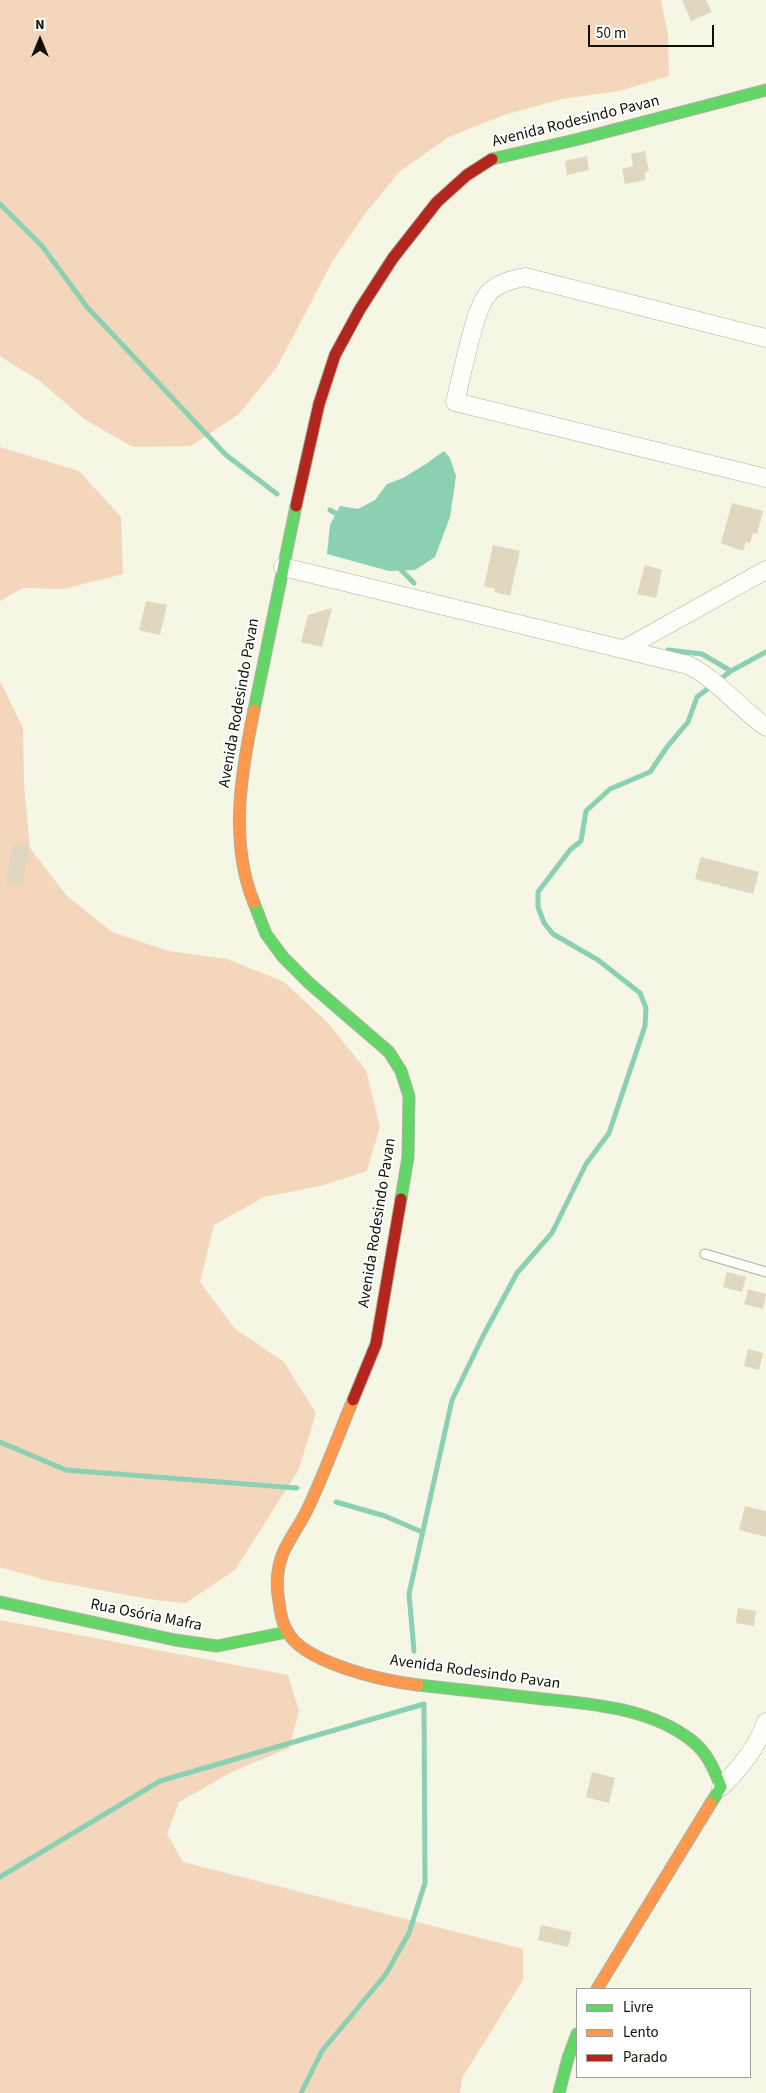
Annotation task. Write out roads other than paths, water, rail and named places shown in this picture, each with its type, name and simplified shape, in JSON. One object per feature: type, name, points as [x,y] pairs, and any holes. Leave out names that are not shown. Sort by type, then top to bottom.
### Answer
[{"type":"main road","name":"Avenida Rodesindo Pavan","points":[[721,1787],[717,1770],[707,1756],[683,1733],[660,1720],[609,1707],[404,1683],[339,1666],[315,1657],[299,1646],[287,1632],[276,1591],[282,1553],[309,1507],[376,1344],[408,1158],[409,1096],[402,1071],[389,1052],[309,983],[283,957],[266,934],[249,892],[239,842],[240,792],[248,738],[282,571],[319,404],[335,356],[360,308],[393,258],[437,202],[467,175],[492,159],[580,139],[766,90]]},
{"type":"main road","name":"Rua Osória Mafra","points":[[0,1602],[175,1640],[217,1646],[287,1632]]},
{"type":"main road","points":[[598,1988],[721,1787]]},
{"type":"main road","points":[[559,2093],[576,2037]]},
{"type":"street","points":[[766,338],[525,277],[505,282],[488,293],[479,309],[455,402],[766,478]]},
{"type":"street","points":[[624,649],[766,570]]},
{"type":"street","points":[[282,571],[345,580],[688,665],[703,672],[766,727]]},
{"type":"street","points":[[721,1787],[743,1765],[762,1734],[766,1722]]},
{"type":"lane","points":[[705,1254],[766,1272]]},
{"type":"waterway","points":[[0,204],[42,246],[87,307],[226,455],[277,494]]},
{"type":"waterway","points":[[330,510],[340,516]]},
{"type":"waterway","points":[[397,566],[414,583]]},
{"type":"waterway","points":[[668,650],[702,654],[731,671]]},
{"type":"waterway","points":[[414,1651],[409,1594],[452,1400],[483,1336],[517,1273],[552,1233],[586,1164],[609,1133],[645,1026],[646,1008],[640,993],[598,960],[553,934],[544,923],[538,907],[538,892],[570,850],[581,841],[586,811],[610,789],[650,772],[667,747],[688,722],[697,697],[731,671],[766,652]]},
{"type":"waterway","points":[[0,1442],[66,1470],[297,1488]]},
{"type":"waterway","points":[[336,1502],[385,1516],[422,1532]]},
{"type":"waterway","points":[[0,1877],[160,1781],[424,1704],[425,1883],[409,1933],[386,1974],[322,2051],[301,2093]]}]
